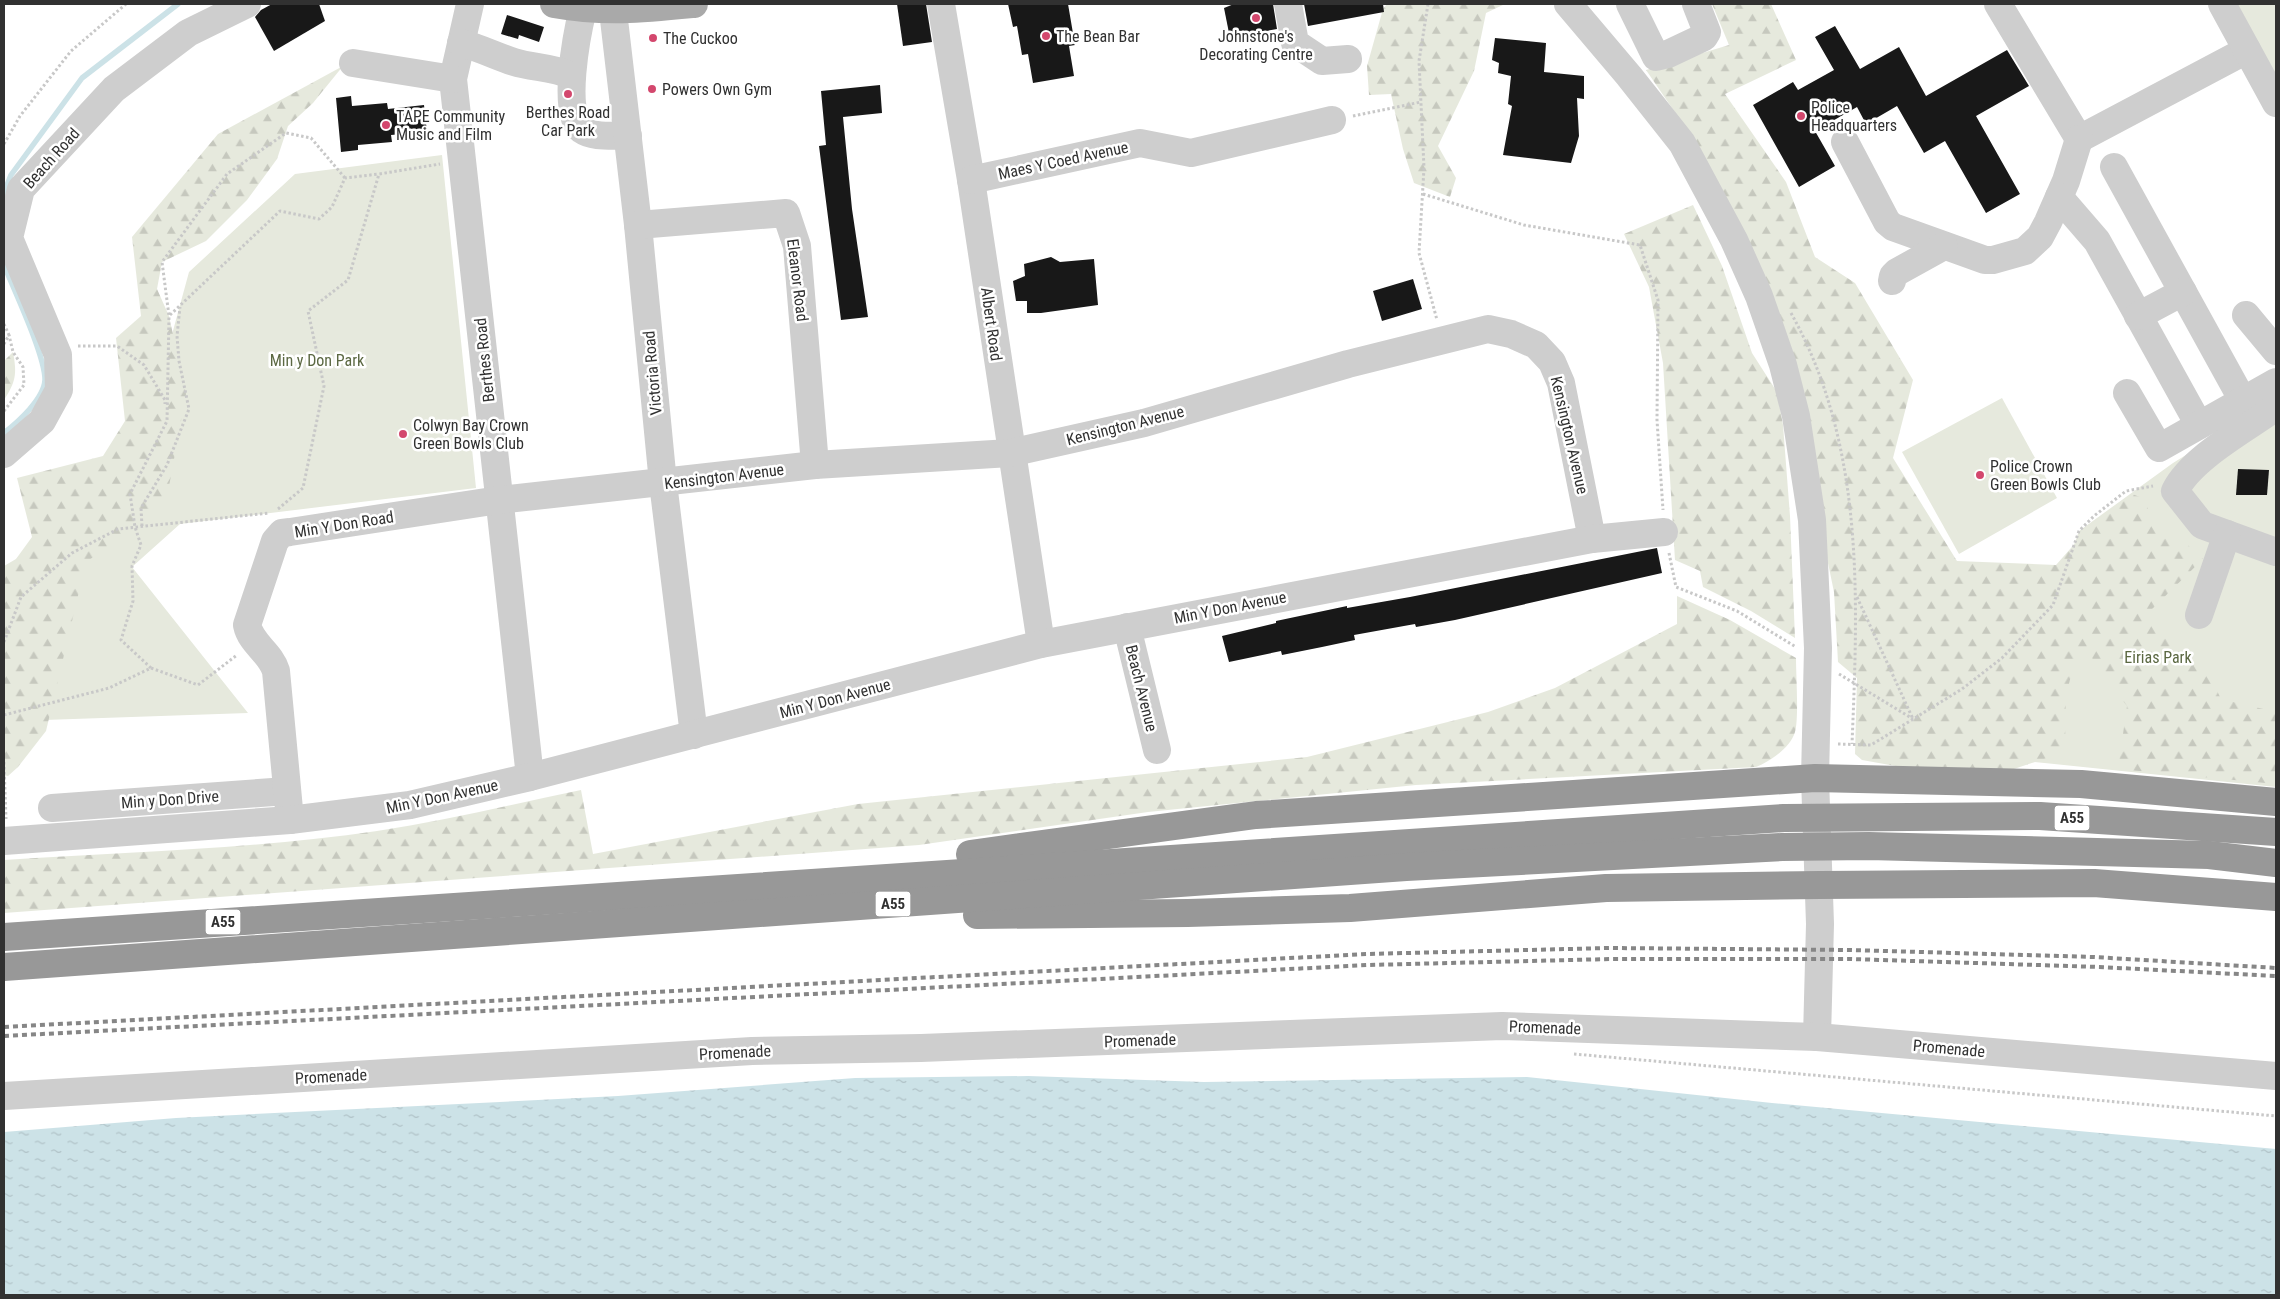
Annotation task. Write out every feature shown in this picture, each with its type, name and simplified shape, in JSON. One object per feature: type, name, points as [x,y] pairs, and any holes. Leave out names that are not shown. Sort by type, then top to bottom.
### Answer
[{"type":"highway","points":[[728,888],[1256,815],[1815,778],[2082,784],[2276,802]]},
{"type":"highway","name":"A55","points":[[4,937],[1784,818],[2040,816],[2276,832]]},
{"type":"highway","name":"A55","points":[[4,968],[1396,868],[1782,847],[1869,846],[2209,856],[2276,863]]},
{"type":"highway","points":[[738,915],[1197,912],[1350,908],[1606,888],[1820,885],[2094,883],[2276,897]]},
{"type":"main road","points":[[554,4],[583,9],[694,4]]},
{"type":"street","name":"Beach Road","points":[[4,454],[42,421],[59,390],[58,355],[9,238],[21,189],[114,89],[188,33],[247,4]]},
{"type":"street","name":"Berthes Road","points":[[470,4],[453,80],[530,777]]},
{"type":"street","name":"Albert Road","points":[[941,4],[1041,644]]},
{"type":"street","points":[[1288,4],[1296,43],[1322,61],[1348,59]]},
{"type":"street","points":[[1568,4],[1629,76],[1682,143],[1734,240],[1759,296],[1783,366],[1796,416],[1812,520],[1818,648],[1815,778],[1820,885],[1817,1037]]},
{"type":"street","points":[[1630,4],[1657,57]]},
{"type":"street","points":[[1629,76],[1657,57],[1695,41],[1707,32],[1696,4]]},
{"type":"street","points":[[1998,4],[2079,139]]},
{"type":"street","points":[[2222,4],[2276,103]]},
{"type":"street","name":"Victoria Road","points":[[628,8],[628,136],[663,483],[694,735]]},
{"type":"street","points":[[583,9],[576,39],[572,76],[573,113],[580,129],[590,134],[628,136]]},
{"type":"street","points":[[461,43],[488,50],[514,62],[562,71],[572,76]]},
{"type":"street","points":[[1845,142],[1888,222],[1893,226],[1985,260],[1993,260],[2026,251],[2040,237],[2066,181],[2079,139],[2247,50]]},
{"type":"street","points":[[353,63],[453,80]]},
{"type":"street","name":"Maes Y Coed Avenue","points":[[970,180],[1140,143],[1192,153],[1332,120]]},
{"type":"street","points":[[2114,167],[2243,401]]},
{"type":"street","points":[[2059,197],[2097,241],[2199,425]]},
{"type":"street","name":"Eleanor Road","points":[[638,226],[786,213],[797,246],[815,464]]},
{"type":"street","points":[[1892,281],[1896,272],[1944,246]]},
{"type":"street","points":[[2138,316],[2182,292]]},
{"type":"street","points":[[2246,315],[2276,350]]},
{"type":"street","name":"Kensington Avenue","points":[[499,500],[663,483],[815,464],[1010,453],[1144,423],[1442,339],[1488,329],[1511,334],[1536,345],[1552,362],[1561,383],[1592,539]]},
{"type":"street","points":[[2127,393],[2158,448],[2276,382]]},
{"type":"street","points":[[2276,407],[2199,461],[2180,480],[2175,491],[2202,525],[2276,552]]},
{"type":"street","name":"Min Y Don Road","points":[[290,820],[276,671],[268,656],[249,634],[247,625],[275,541],[282,534],[499,500]]},
{"type":"street","name":"Min Y Don Avenue","points":[[6,841],[290,820],[410,805],[530,777],[1041,644],[1592,539],[1664,532]]},
{"type":"street","points":[[2199,615],[2228,534]]},
{"type":"street","name":"Beach Avenue","points":[[1127,627],[1157,750]]},
{"type":"street","name":"Min y Don Drive","points":[[52,808],[287,791]]},
{"type":"street","name":"Promenade","points":[[4,1096],[752,1051],[920,1048],[1502,1026],[1817,1037],[2276,1076]]},
{"type":"path","points":[[4,144],[20,116],[71,51],[126,4]]},
{"type":"path","points":[[1428,4],[1419,61],[1423,194],[1419,253],[1442,339]]},
{"type":"path","points":[[1332,120],[1421,102]]},
{"type":"path","points":[[254,641],[198,685],[151,668],[121,640],[133,601],[132,566],[142,545],[135,527],[130,494],[167,421],[169,316],[162,262],[227,174],[286,133],[311,138],[345,178]]},
{"type":"path","points":[[345,178],[462,161]]},
{"type":"path","points":[[4,642],[21,597],[72,553],[118,528],[274,512],[303,488],[324,386],[308,311],[348,280],[379,174]]},
{"type":"path","points":[[169,316],[280,211],[319,219],[332,207],[345,178]]},
{"type":"path","points":[[1423,194],[1524,225],[1640,245],[1658,300],[1657,420],[1664,532],[1676,586],[1737,611]]},
{"type":"path","points":[[142,526],[141,508],[167,465],[189,409],[179,361],[177,336],[180,306]]},
{"type":"path","points":[[4,324],[13,352],[23,367],[24,385],[4,411]]},
{"type":"path","points":[[4,344],[9,335]]},
{"type":"path","points":[[55,348],[87,345],[117,346],[144,365],[165,400],[167,421]]},
{"type":"path","points":[[1816,743],[1871,745],[1962,689],[2002,658],[2053,605],[2080,531],[2094,516],[2126,492]]},
{"type":"path","points":[[1856,596],[1913,719]]},
{"type":"path","points":[[4,715],[109,688],[151,668]]},
{"type":"path","points":[[1868,692],[1913,719]]},
{"type":"path","points":[[4,762],[6,841]]},
{"type":"path","points":[[1568,1053],[2276,1116]]},
{"type":"green space","points":[[1387,4],[1505,4],[1486,13],[1474,71],[1438,146],[1456,178],[1450,197],[1414,183],[1403,149],[1391,94],[1369,95],[1367,66],[1383,9]]},
{"type":"green space","points":[[1712,4],[1771,4],[1796,60],[1725,94],[1786,182],[1815,257],[1855,283],[1913,380],[1893,458],[1957,561],[2056,565],[2093,523],[2132,494],[2145,499],[2150,517],[2180,538],[2203,559],[2149,612],[2148,621],[2200,656],[2221,699],[2276,712],[2276,784],[2118,769],[2127,706],[2108,683],[2100,665],[2087,654],[2072,672],[2067,692],[2065,715],[2066,744],[2053,756],[2005,772],[1912,769],[1862,760],[1855,754],[1857,678],[1838,662],[1834,592],[1810,476],[1698,146],[1646,70],[1729,45]]},
{"type":"green space","points":[[2222,4],[2276,4],[2276,103]]},
{"type":"green space","points":[[343,66],[313,103],[288,126],[277,159],[247,200],[206,241],[162,262],[157,289],[169,316],[186,394],[165,508],[86,562],[46,731],[18,767],[8,776],[4,775],[4,566],[16,559],[32,537],[17,478],[103,456],[125,421],[116,338],[141,316],[132,237],[218,134]]},
{"type":"green space","name":"Min y Don Park","points":[[442,155],[476,488],[180,524],[132,567],[248,713],[15,721],[4,787],[4,572],[149,419],[189,272],[295,174]]},
{"type":"green space","points":[[1693,205],[1722,266],[1752,353],[1777,392],[1783,425],[1790,516],[1795,638],[1751,611],[1703,587],[1700,571],[1675,560],[1663,363],[1649,287],[1624,234]]},
{"type":"green space","points":[[13,352],[14,377],[11,388],[4,400],[4,361]]},
{"type":"green space","name":"Police Crown Green Bowls Club","points":[[2002,398],[2057,498],[1959,554],[1902,452]]},
{"type":"green space","name":"Eirias Park","points":[[2276,399],[2276,787],[1871,745],[2053,605],[2079,531],[2173,463]]},
{"type":"green space","points":[[1677,596],[1730,620],[1796,658],[1797,707],[1795,732],[1789,743],[1774,758],[1756,767],[1416,785],[1148,812],[919,845],[4,913],[4,860],[238,846],[331,837],[428,822],[581,790],[593,854],[858,804],[1307,757],[1488,712],[1555,688],[1677,624]]},
{"type":"water","points":[[1028,1076],[1204,1082],[1527,1077],[1772,1103],[2276,1149],[2276,1295],[4,1295],[4,1132],[176,1118],[618,1096],[855,1078]]},
{"type":"building","points":[[272,4],[319,4],[325,21],[274,51],[255,17],[261,10]]},
{"type":"building","points":[[897,4],[926,4],[932,42],[903,46]]},
{"type":"building","name":"The Bean Bar","points":[[1008,4],[1068,4],[1075,45],[1069,46],[1074,76],[1033,83],[1028,54],[1022,55],[1017,26],[1013,27]]},
{"type":"building","name":"Johnstone's Decorating Centre","points":[[1234,4],[1273,4],[1277,29],[1230,38],[1224,8]]},
{"type":"building","points":[[1304,4],[1383,4],[1384,12],[1308,26]]},
{"type":"building","points":[[507,15],[544,27],[539,42],[519,35],[518,39],[501,34]]},
{"type":"building","name":"Police Headquarters","points":[[1835,26],[1860,69],[1899,47],[1926,96],[2007,50],[2029,86],[1976,116],[2020,194],[1986,213],[1945,141],[1924,153],[1897,106],[1866,124],[1857,107],[1815,131],[1835,166],[1799,187],[1753,105],[1793,82],[1798,90],[1834,70],[1815,37]]},
{"type":"building","points":[[1495,38],[1546,43],[1544,72],[1584,76],[1584,99],[1577,98],[1579,136],[1571,163],[1503,155],[1512,106],[1508,104],[1511,76],[1498,73],[1499,63],[1492,60]]},
{"type":"building","points":[[880,85],[882,113],[843,117],[852,209],[868,317],[841,320],[819,146],[826,145],[821,91]]},
{"type":"building","name":"TAPE Community Music and Film","points":[[351,96],[352,106],[387,103],[388,109],[424,105],[427,132],[391,135],[392,142],[358,145],[358,150],[341,152],[336,98]]},
{"type":"building","points":[[1051,257],[1060,262],[1094,259],[1098,305],[1041,313],[1027,313],[1027,301],[1016,301],[1013,281],[1025,276],[1024,264]]},
{"type":"building","points":[[1413,279],[1422,309],[1382,321],[1373,291]]},
{"type":"building","points":[[2238,469],[2269,470],[2267,495],[2236,495]]},
{"type":"building","points":[[1657,548],[1662,573],[1455,620],[1416,627],[1415,624],[1354,635],[1355,640],[1322,647],[1282,655],[1281,651],[1229,662],[1222,636],[1276,623],[1276,621],[1347,606],[1347,608],[1410,597]]},
{"type":"waterway","points":[[4,193],[11,175],[82,78],[178,4]]},
{"type":"waterway","points":[[4,265],[35,339],[44,369],[45,380],[44,387],[35,402],[4,433]]},
{"type":"railway","points":[[4,1027],[1366,954],[1609,948],[1851,950],[2094,957],[2276,968]]},
{"type":"railway","points":[[4,1036],[1368,965],[1611,959],[1852,959],[2099,967],[2276,976]]},
{"type":"place","name":"Johnstone's Decorating Centre","points":[[1256,18]]},
{"type":"place","name":"The Bean Bar","points":[[1046,36]]},
{"type":"place","name":"The Cuckoo","points":[[653,38]]},
{"type":"place","name":"Powers Own Gym","points":[[652,89]]},
{"type":"place","name":"Berthes Road Car Park","points":[[568,94]]},
{"type":"place","name":"Police Headquarters","points":[[1801,116]]},
{"type":"place","name":"TAPE Community Music and Film","points":[[386,125]]},
{"type":"place","name":"Colwyn Bay Crown Green Bowls Club","points":[[403,434]]},
{"type":"place","name":"Police Crown Green Bowls Club","points":[[1980,475]]}]
